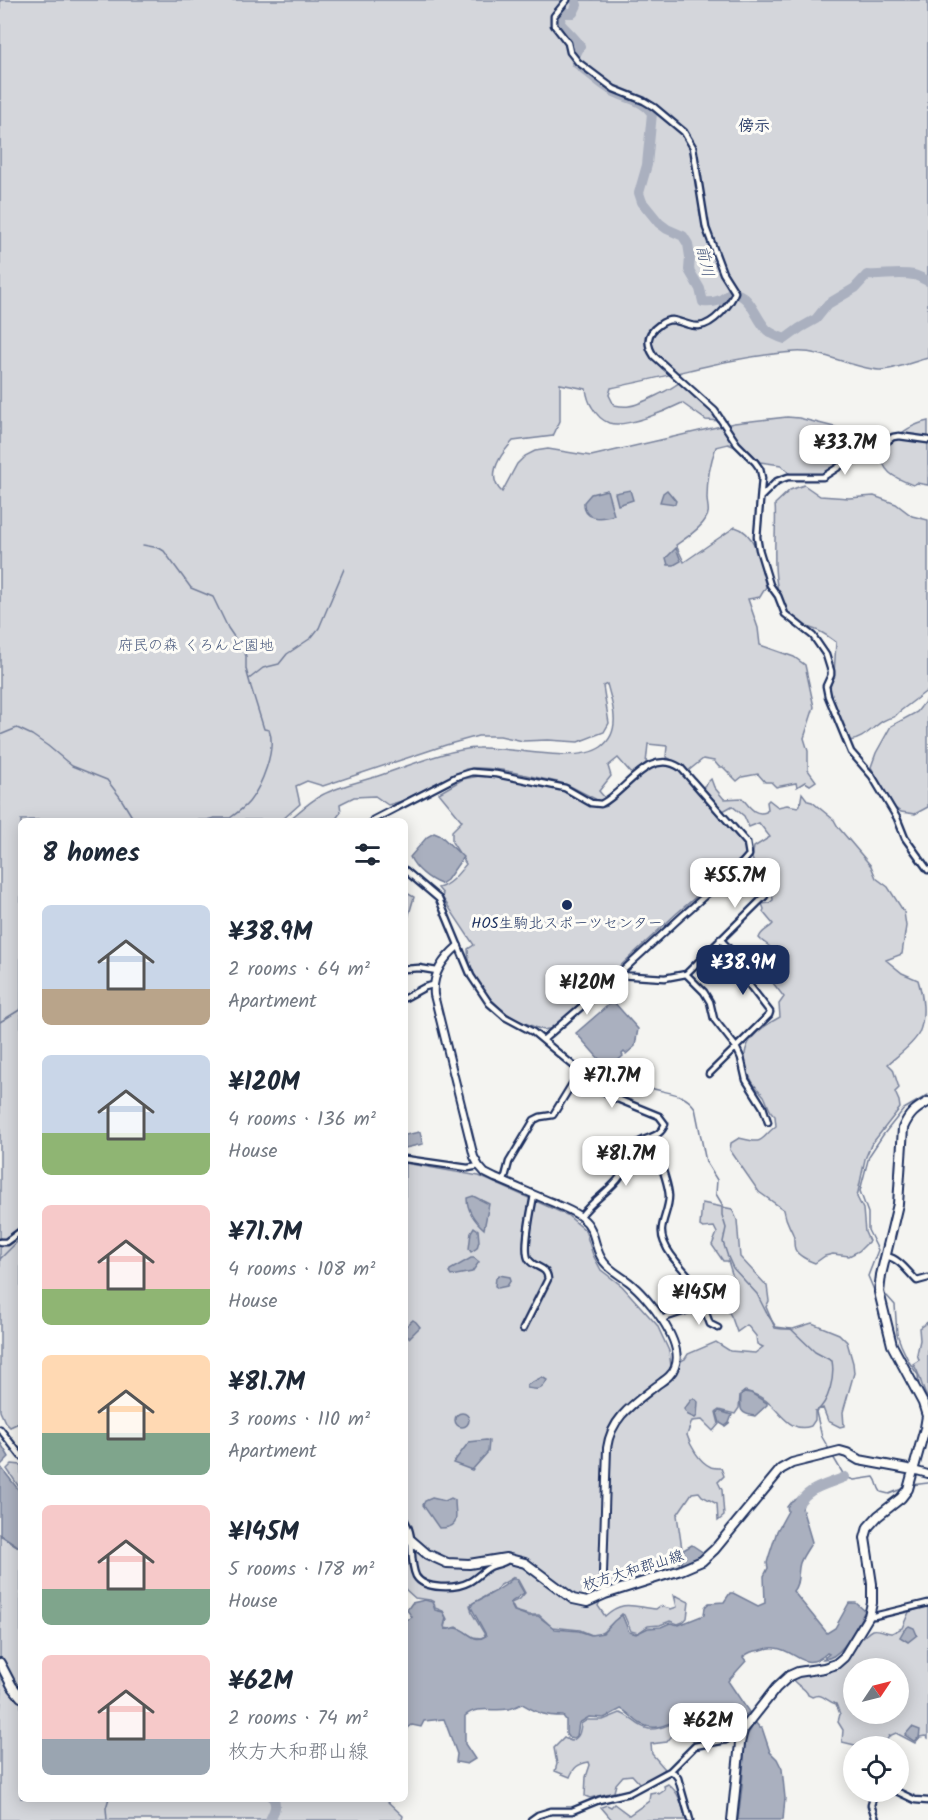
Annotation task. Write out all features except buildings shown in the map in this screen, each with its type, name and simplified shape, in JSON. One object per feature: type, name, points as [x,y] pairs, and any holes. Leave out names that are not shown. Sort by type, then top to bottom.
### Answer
[{"type":"main road","points":[[732,1820],[740,1743],[749,1720],[789,1676],[836,1664],[844,1657],[869,1616],[872,1584],[865,1538],[868,1527],[908,1489],[926,1428],[927,1416],[923,1403],[892,1345],[880,1295],[881,1275],[898,1204],[903,1128],[908,1116],[928,1102]]},
{"type":"main road","name":"枚方大和郡山線","points":[[408,1538],[427,1554],[447,1563],[468,1564],[509,1559],[525,1563],[567,1595],[578,1601],[587,1602],[702,1561],[781,1469],[792,1463],[840,1451],[859,1460],[913,1470]]},
{"type":"main road","points":[[0,1663],[18,1693]]},
{"type":"street","points":[[567,0],[558,9],[553,20],[576,60],[614,89],[649,104],[684,132],[693,147],[706,228],[723,273],[735,294],[723,310],[706,324],[698,327],[670,320],[653,329],[648,340],[650,349],[654,356],[709,404],[737,444],[760,469],[762,478],[757,537],[770,585],[778,596],[785,614],[813,636],[826,655],[831,671],[826,686],[828,696],[851,752],[872,776],[897,818],[905,838],[928,870]]},
{"type":"street","points":[[761,497],[777,481],[788,477],[823,477],[863,453],[875,450],[893,437],[928,440]]},
{"type":"street","points":[[377,818],[456,777],[472,772],[496,774],[565,788],[591,803],[600,804],[612,798],[648,766],[664,761],[681,768],[747,843],[749,855],[744,862],[543,1040]]},
{"type":"street","points":[[408,873],[439,899],[471,976],[489,1003],[505,1017],[543,1040],[615,1098],[659,1116],[665,1124],[664,1129],[657,1135],[636,1144],[630,1150],[622,1174],[581,1216]]},
{"type":"street","points":[[618,975],[665,978],[686,974],[765,896]]},
{"type":"street","points":[[709,1074],[770,1012],[750,986],[740,960],[720,939]]},
{"type":"street","points":[[458,946],[445,958],[437,971],[433,985],[474,1157],[485,1173],[581,1216],[588,1222],[602,1261],[636,1289],[662,1319],[670,1332],[677,1356],[671,1374],[625,1410],[614,1425],[608,1440],[603,1573],[605,1594]]},
{"type":"street","points":[[408,969],[437,971]]},
{"type":"street","points":[[686,974],[704,992],[710,1002],[714,1019],[736,1047],[746,1080],[764,1107],[768,1122]]},
{"type":"street","points":[[408,996],[433,985]]},
{"type":"street","points":[[504,1181],[508,1162],[534,1120],[553,1114],[580,1071]]},
{"type":"street","points":[[651,1138],[669,1194],[662,1225],[665,1245],[694,1280],[710,1324],[718,1328]]},
{"type":"street","points":[[408,1159],[468,1168],[479,1166]]},
{"type":"street","points":[[523,1329],[548,1279],[548,1274],[544,1269],[532,1263],[527,1255],[534,1195]]},
{"type":"street","points":[[0,1242],[6,1242],[18,1233]]},
{"type":"street","points":[[886,1256],[902,1263],[917,1281],[928,1278]]},
{"type":"street","points":[[662,1319],[704,1305]]},
{"type":"street","points":[[0,1430],[18,1452]]},
{"type":"street","points":[[913,1470],[928,1474]]},
{"type":"street","points":[[408,1538],[415,1573],[419,1580],[426,1584],[460,1585],[509,1559]]},
{"type":"street","points":[[869,1616],[928,1603]]},
{"type":"street","points":[[531,1820],[550,1811],[572,1811],[599,1800],[629,1793],[670,1771],[695,1746],[726,1740],[736,1734],[742,1734]]},
{"type":"street","points":[[670,1771],[678,1778],[690,1820]]},
{"type":"street","points":[[909,1797],[928,1801]]},
{"type":"street","points":[[872,1802],[876,1820]]},
{"type":"green space","name":"府民の森 くろんど園地","points":[[0,0],[928,0],[928,358],[879,370],[806,352],[772,354],[725,362],[611,388],[609,395],[614,405],[629,406],[656,396],[681,381],[708,405],[720,421],[706,420],[682,403],[636,421],[609,423],[594,410],[586,389],[560,384],[560,421],[553,436],[513,441],[496,466],[495,479],[502,492],[517,464],[525,456],[535,451],[548,449],[591,456],[734,423],[787,417],[846,430],[874,426],[884,436],[885,442],[852,457],[825,475],[790,474],[781,465],[760,462],[751,453],[728,444],[716,447],[708,478],[707,517],[696,530],[676,545],[684,562],[735,527],[743,530],[754,543],[766,587],[760,597],[748,599],[758,628],[760,645],[794,657],[805,665],[814,707],[804,738],[808,751],[808,770],[816,781],[810,785],[805,782],[797,787],[796,783],[776,787],[771,782],[765,782],[758,774],[742,777],[737,781],[714,761],[703,759],[688,771],[682,765],[666,757],[667,746],[648,744],[646,763],[632,774],[618,758],[608,766],[611,776],[599,791],[605,798],[599,801],[568,785],[557,782],[523,774],[475,768],[466,769],[402,801],[388,805],[375,796],[354,797],[340,804],[341,812],[336,818],[291,818],[313,800],[329,792],[454,751],[492,748],[559,755],[590,752],[608,741],[614,726],[613,709],[607,684],[603,686],[609,723],[604,732],[578,742],[523,741],[500,736],[478,736],[323,786],[307,781],[296,786],[300,804],[284,818],[18,818],[18,1423],[10,1427],[0,1411]]},
{"type":"green space","points":[[928,421],[928,485],[917,483],[913,485],[886,469],[880,449],[908,429]]},
{"type":"green space","points":[[804,485],[820,496],[849,498],[874,496],[896,504],[912,516],[928,520],[928,690],[894,717],[882,721],[855,740],[849,741],[829,691],[834,674],[836,642],[821,632],[795,621],[786,610],[776,581],[775,504],[790,490]]},
{"type":"green space","points":[[927,699],[928,807],[915,814],[901,812],[895,808],[884,793],[871,767],[891,726],[917,712]]},
{"type":"green space","name":"HOS生駒北スポーツセンター","points":[[659,765],[670,766],[678,770],[744,845],[745,855],[677,913],[556,1026],[543,1030],[517,1020],[491,999],[477,980],[469,960],[468,949],[474,945],[438,888],[450,882],[466,864],[452,842],[452,831],[462,821],[439,793],[463,779],[485,775],[561,790],[588,805],[605,807],[647,771]]},
{"type":"green space","points":[[711,779],[714,787],[724,799],[742,798],[752,810],[758,813],[766,812],[769,800],[778,807],[787,805],[798,807],[802,793],[808,801],[834,820],[871,866],[876,878],[888,887],[904,912],[906,926],[902,954],[886,960],[902,973],[918,980],[923,1013],[921,1027],[913,1042],[888,1064],[893,1069],[899,1088],[895,1092],[900,1108],[871,1145],[865,1159],[857,1197],[863,1209],[865,1232],[869,1241],[859,1251],[849,1256],[833,1254],[815,1263],[798,1253],[784,1210],[759,1192],[730,1150],[731,1143],[739,1138],[758,1141],[776,1126],[775,1116],[752,1081],[745,1060],[746,1051],[754,1035],[780,1017],[779,1004],[784,997],[773,983],[775,973],[782,966],[771,948],[759,938],[773,924],[763,912],[762,904],[773,900],[772,892],[762,887],[752,858],[754,847],[770,837],[759,823],[749,827],[744,816],[732,806],[723,811],[703,787]]},
{"type":"green space","points":[[408,894],[414,897],[408,918]]},
{"type":"green space","points":[[408,1164],[479,1176],[567,1215],[585,1230],[593,1255],[601,1270],[622,1286],[657,1325],[669,1351],[671,1366],[685,1359],[688,1354],[716,1342],[730,1351],[755,1353],[763,1347],[757,1344],[756,1336],[747,1325],[737,1332],[720,1296],[725,1284],[733,1277],[728,1261],[723,1261],[712,1245],[717,1233],[714,1227],[700,1226],[702,1203],[732,1209],[737,1220],[740,1257],[767,1286],[769,1301],[766,1307],[775,1328],[793,1329],[812,1323],[839,1334],[847,1342],[854,1373],[843,1412],[844,1426],[840,1427],[828,1421],[823,1408],[815,1411],[815,1420],[811,1426],[798,1427],[788,1422],[766,1401],[745,1391],[740,1395],[739,1408],[735,1414],[719,1410],[716,1412],[719,1424],[713,1431],[702,1420],[692,1421],[687,1435],[693,1448],[707,1465],[721,1468],[724,1476],[718,1482],[722,1490],[724,1516],[718,1521],[717,1504],[699,1492],[692,1493],[677,1515],[682,1549],[677,1553],[680,1566],[613,1588],[598,1606],[605,1616],[617,1607],[623,1606],[656,1609],[660,1606],[671,1609],[677,1607],[674,1595],[689,1602],[687,1618],[683,1622],[678,1624],[670,1621],[648,1626],[638,1633],[631,1631],[622,1614],[598,1635],[580,1630],[552,1627],[539,1615],[515,1611],[511,1603],[520,1599],[525,1593],[514,1577],[499,1586],[495,1593],[470,1605],[485,1636],[481,1638],[473,1637],[457,1627],[445,1628],[447,1619],[443,1611],[435,1608],[434,1602],[415,1598],[408,1592]]},
{"type":"green space","points":[[928,1322],[928,1399],[913,1364],[919,1360],[917,1354],[920,1340],[919,1328]]},
{"type":"green space","points":[[12,1464],[18,1465],[18,1486],[7,1469]]},
{"type":"green space","points":[[0,1535],[18,1547],[18,1802],[388,1802],[403,1816],[402,1820],[0,1820],[2,1692],[0,1687]]},
{"type":"green space","points":[[928,1607],[928,1738],[920,1737],[915,1743],[909,1740],[909,1736],[896,1733],[889,1736],[843,1736],[842,1742],[843,1730],[838,1722],[840,1714],[836,1704],[822,1696],[808,1695],[792,1678],[796,1675],[828,1670],[853,1649],[859,1639],[872,1630],[892,1633],[902,1628],[909,1612]]},
{"type":"green space","points":[[620,1713],[649,1729],[681,1721],[706,1723],[715,1726],[712,1731],[722,1739],[695,1744],[686,1731],[677,1732],[667,1742],[651,1744],[652,1754],[665,1769],[641,1785],[632,1775],[623,1776],[616,1784],[614,1792],[590,1798],[585,1796],[589,1762],[577,1766],[570,1777],[555,1771],[557,1764],[554,1748],[564,1738],[571,1741],[576,1738],[580,1733],[581,1724],[587,1720],[603,1720]]},
{"type":"green space","points":[[668,1784],[678,1796],[686,1820],[612,1820],[601,1807],[607,1805],[611,1807],[614,1804],[629,1815],[649,1801],[650,1793],[659,1794]]},
{"type":"water","points":[[607,490],[614,515],[599,518],[586,513],[584,502],[591,494]]},
{"type":"water","points":[[630,490],[633,500],[618,505],[615,493]]},
{"type":"water","points":[[667,490],[676,501],[675,504],[660,502],[663,493]]},
{"type":"water","points":[[676,548],[681,561],[668,565],[666,558]]},
{"type":"water","points":[[434,833],[441,836],[463,857],[447,880],[441,884],[423,873],[410,857],[427,837]]},
{"type":"water","points":[[613,1001],[638,1029],[635,1046],[626,1054],[624,1052],[623,1056],[608,1069],[576,1033]]},
{"type":"water","points":[[420,1132],[423,1144],[408,1147],[408,1134]]},
{"type":"water","points":[[473,1196],[489,1204],[484,1229],[468,1207],[467,1198]]},
{"type":"water","points":[[474,1227],[478,1230],[479,1241],[477,1248],[471,1252],[469,1249],[471,1232]]},
{"type":"water","points":[[471,1258],[479,1262],[472,1272],[451,1276],[450,1270]]},
{"type":"water","points":[[499,1275],[510,1277],[511,1280],[507,1286],[498,1288],[495,1286]]},
{"type":"water","points":[[413,1320],[420,1327],[409,1338],[408,1337],[408,1324]]},
{"type":"water","points":[[542,1377],[547,1380],[541,1388],[527,1388],[527,1385]]},
{"type":"water","points":[[744,1392],[751,1393],[767,1405],[755,1416],[746,1414],[741,1407],[741,1395]]},
{"type":"water","points":[[692,1399],[698,1402],[695,1418],[688,1415],[684,1409]]},
{"type":"water","points":[[719,1411],[732,1415],[725,1426],[720,1423],[717,1413]]},
{"type":"water","points":[[462,1413],[467,1415],[469,1420],[467,1425],[462,1427],[457,1425],[455,1420],[457,1415]]},
{"type":"water","points":[[489,1441],[488,1452],[472,1470],[453,1463],[469,1442]]},
{"type":"water","points":[[0,1442],[9,1457],[0,1466]]},
{"type":"water","points":[[0,1466],[18,1489],[18,1546],[0,1534]]},
{"type":"water","points":[[800,1497],[804,1500],[802,1508],[812,1542],[800,1563],[798,1581],[793,1591],[827,1633],[835,1628],[849,1603],[856,1603],[865,1611],[848,1641],[830,1658],[823,1659],[829,1654],[827,1653],[819,1659],[806,1661],[783,1650],[773,1648],[753,1651],[743,1657],[746,1661],[728,1681],[749,1712],[733,1726],[685,1719],[652,1727],[641,1724],[621,1709],[604,1718],[589,1717],[579,1723],[577,1736],[574,1738],[566,1734],[566,1720],[563,1716],[541,1713],[522,1704],[503,1710],[480,1710],[465,1716],[465,1744],[475,1759],[467,1764],[456,1762],[457,1754],[444,1719],[424,1721],[421,1727],[412,1725],[408,1728],[408,1619],[412,1617],[408,1609],[412,1603],[425,1600],[432,1602],[435,1610],[443,1612],[446,1618],[445,1629],[459,1629],[477,1639],[486,1636],[471,1607],[473,1603],[499,1590],[512,1579],[516,1579],[524,1593],[510,1603],[514,1611],[528,1616],[538,1616],[555,1629],[579,1631],[591,1635],[603,1633],[622,1615],[629,1632],[636,1634],[648,1628],[661,1627],[670,1623],[679,1625],[704,1615],[705,1607],[709,1603],[724,1602],[730,1593],[758,1606],[765,1603],[764,1576],[768,1568],[767,1563],[777,1531],[790,1503]]},
{"type":"water","points":[[432,1498],[445,1501],[451,1498],[455,1500],[456,1520],[454,1524],[439,1528],[423,1505],[425,1501]]},
{"type":"water","points":[[692,1545],[704,1553],[682,1565],[680,1552]]},
{"type":"water","points":[[909,1626],[914,1628],[917,1635],[908,1642],[900,1637]]},
{"type":"water","points":[[755,1722],[762,1728],[770,1752],[782,1769],[785,1798],[783,1820],[738,1820],[745,1739]]},
{"type":"water","points":[[912,1727],[920,1730],[919,1738],[914,1741],[905,1735]]},
{"type":"waterway","name":"前川","points":[[575,0],[577,5],[573,13],[561,13],[560,23],[580,46],[575,56],[576,63],[616,93],[644,105],[652,113],[647,165],[639,193],[642,202],[659,223],[683,236],[688,244],[689,270],[700,289],[703,302],[718,301],[731,292],[738,294],[748,302],[767,330],[785,339],[816,319],[828,304],[855,288],[867,275],[908,274],[928,281]]},
{"type":"waterway","points":[[143,545],[164,551],[191,588],[213,597],[228,628],[246,656],[246,669],[264,729],[269,730],[271,747],[258,787],[249,802],[230,818]]},
{"type":"waterway","points":[[249,679],[263,668],[279,664],[287,654],[311,638],[319,628],[344,569]]},
{"type":"waterway","points":[[0,735],[17,728],[48,746],[72,766],[107,780],[133,818]]},
{"type":"waterway","points":[[214,818],[230,818]]},
{"type":"waterway","points":[[0,1022],[18,1011]]},
{"type":"waterway","points":[[619,1060],[642,1084],[652,1089],[679,1095],[695,1108],[706,1162],[717,1180],[716,1194],[722,1204],[722,1215],[726,1228],[723,1242],[733,1268],[757,1294],[776,1327],[791,1329],[815,1352],[832,1361],[833,1374],[830,1389],[821,1408],[816,1412],[822,1437],[830,1451]]},
{"type":"waterway","points":[[878,1295],[868,1276],[878,1250],[868,1230],[868,1213],[860,1191],[869,1156],[883,1135],[904,1109],[928,1095]]},
{"type":"waterway","points":[[0,1259],[18,1241]]},
{"type":"waterway","points":[[882,1296],[887,1296],[895,1305],[897,1334],[909,1362],[918,1375],[919,1386],[928,1403]]},
{"type":"waterway","points":[[832,1455],[845,1477],[854,1480],[874,1477],[881,1492],[889,1494],[904,1488]]},
{"type":"waterway","points":[[795,1510],[799,1502],[810,1492],[845,1477]]},
{"type":"waterway","points":[[911,1485],[928,1483]]},
{"type":"waterway","points":[[107,1820],[108,1802]]},
{"type":"waterway","points":[[270,1820],[274,1812],[274,1802]]},
{"type":"place","name":"HOS生駒北スポーツセンター","points":[[567,905]]},
{"type":"district","name":"傍示","points":[[754,125]]}]
